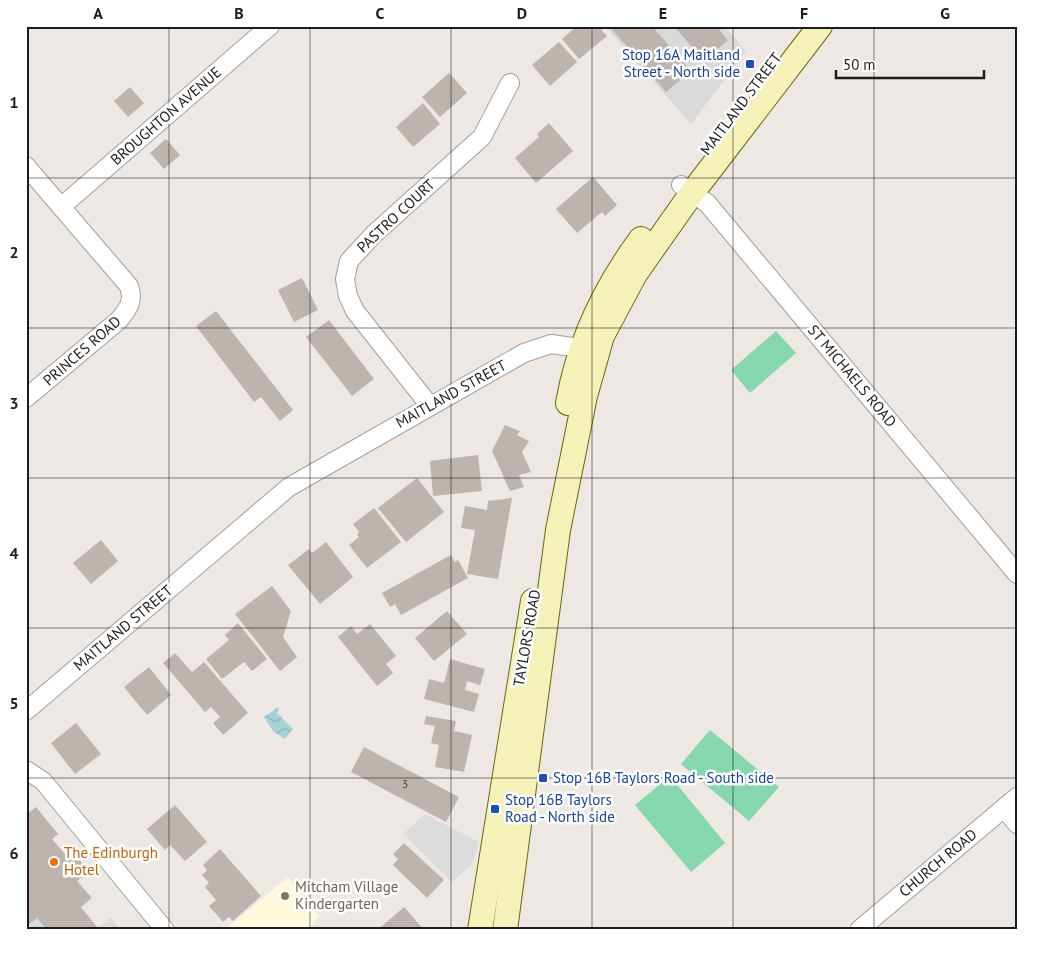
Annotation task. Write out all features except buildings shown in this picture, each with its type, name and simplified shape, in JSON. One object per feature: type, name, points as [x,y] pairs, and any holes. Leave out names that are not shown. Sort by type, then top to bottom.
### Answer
[{"type":"main road","name":"MAITLAND STREET","points":[[584,396],[602,336],[635,274],[686,189],[800,26]]},
{"type":"main road","name":"MAITLAND STREET","points":[[580,348],[600,303],[620,267],[820,26]]},
{"type":"main road","name":"TAYLORS ROAD","points":[[480,930],[521,668],[571,386],[580,348]]},
{"type":"main road","name":"TAYLORS ROAD","points":[[506,930],[558,530],[584,396]]},
{"type":"street","name":"BROUGHTON AVENUE","points":[[61,206],[270,26]]},
{"type":"street","name":"PASTRO COURT","points":[[430,406],[355,311],[348,296],[345,279],[350,261],[374,234],[482,137],[510,83]]},
{"type":"street","points":[[26,166],[61,206]]},
{"type":"street","name":"ST MICHAELS ROAD","points":[[686,189],[707,203],[1017,574]]},
{"type":"street","name":"PRINCES ROAD","points":[[26,398],[119,320],[128,309],[132,298],[129,286],[61,206]]},
{"type":"street","name":"MAITLAND STREET","points":[[26,711],[288,487],[524,353],[551,344],[580,348]]},
{"type":"street","points":[[26,770],[43,781],[165,930]]},
{"type":"street","points":[[1010,802],[1017,824]]},
{"type":"street","name":"CHURCH ROAD","points":[[859,930],[1010,802]]},
{"type":"shaded area","points":[[605,26],[724,26],[746,51],[691,124]]},
{"type":"shaded area","points":[[425,814],[479,842],[472,864],[452,882],[403,834]]},
{"type":"shaded area","name":"Mitcham Village Kindergarten","points":[[288,877],[320,916],[309,928],[310,930],[224,930]]},
{"type":"shaded area","points":[[111,917],[121,930],[95,930]]},
{"type":"shaded area","points":[[37,918],[47,930],[26,930],[26,927]]},
{"type":"green space","points":[[776,331],[796,353],[750,393],[731,370]]},
{"type":"green space","points":[[710,730],[779,787],[749,821],[681,764]]},
{"type":"green space","points":[[670,776],[725,843],[691,872],[635,805]]},
{"type":"water","points":[[277,708],[279,710],[277,713],[293,729],[285,739],[273,731],[264,717]]},
{"type":"place","name":"Stop 16A Maitland Street - North side","points":[[750,64]]},
{"type":"place","name":"Stop 16B Taylors Road - South side","points":[[543,778]]},
{"type":"place","name":"Stop 16B Taylors Road - North side","points":[[495,809]]},
{"type":"place","name":"The Edinburgh Hotel","points":[[54,862]]},
{"type":"place","name":"Mitcham Village Kindergarten","points":[[285,896]]}]
